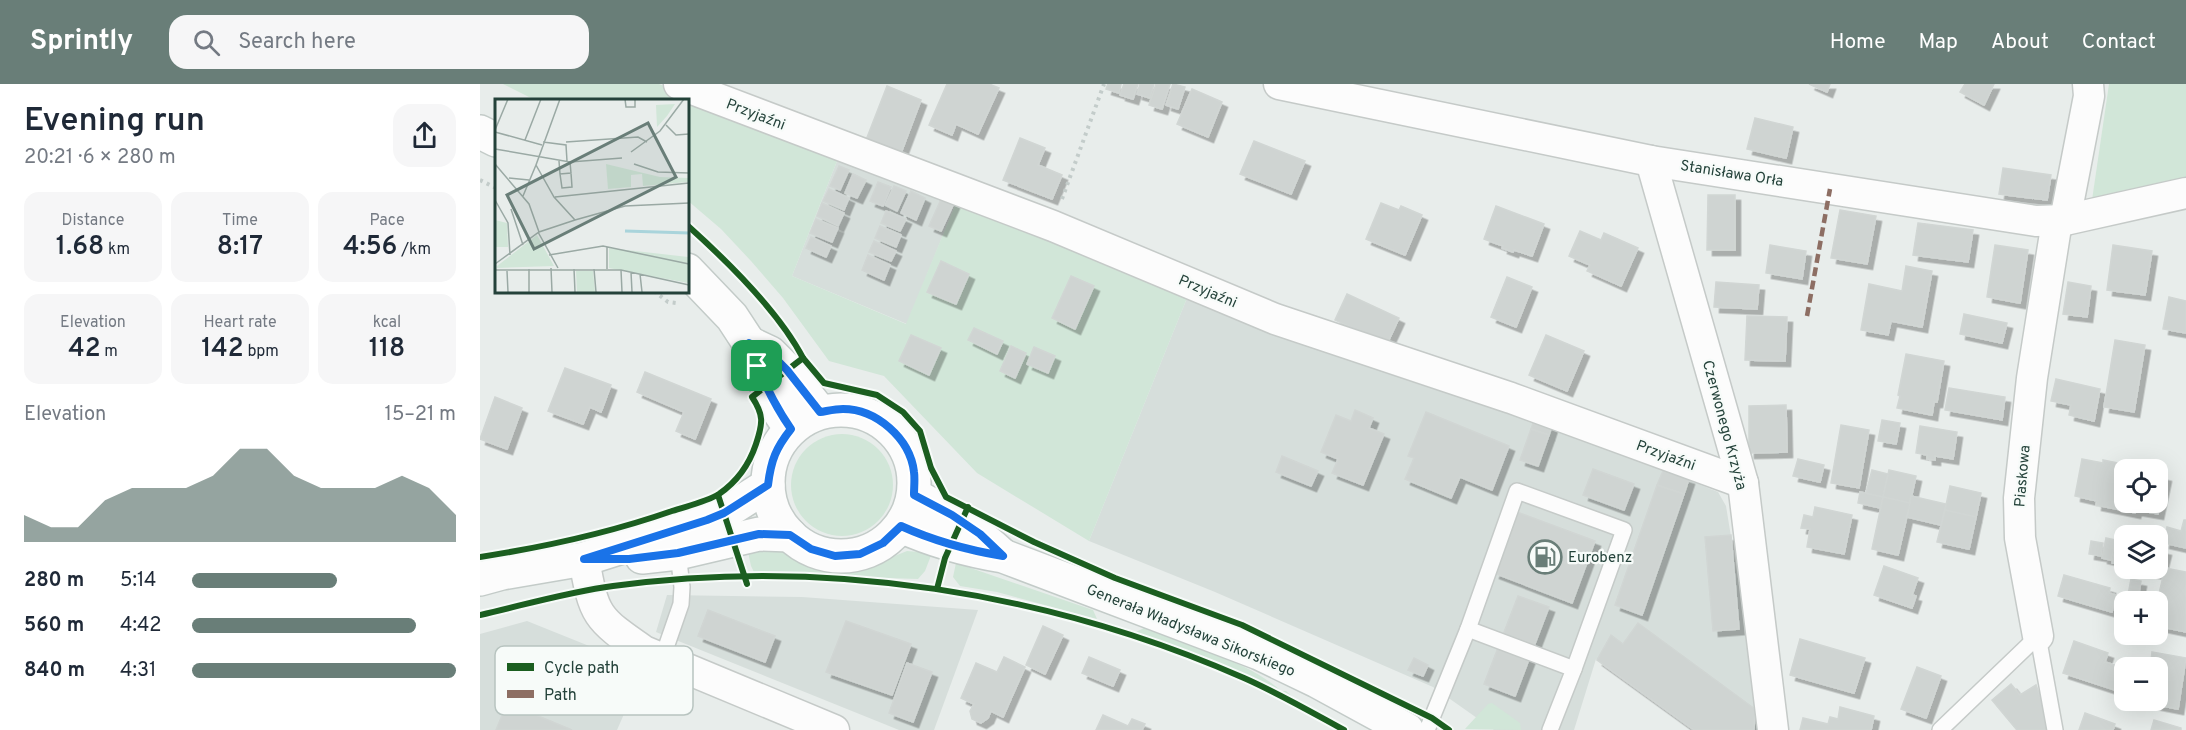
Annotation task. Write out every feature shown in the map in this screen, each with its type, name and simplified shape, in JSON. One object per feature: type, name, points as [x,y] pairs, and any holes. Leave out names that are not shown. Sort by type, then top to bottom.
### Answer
[{"type":"main road","points":[[480,132],[495,140]]},
{"type":"main road","points":[[688,271],[732,317],[749,343],[757,366],[780,413],[791,429]]},
{"type":"main road","points":[[749,343],[770,353],[787,370],[820,412]]},
{"type":"main road","points":[[844,409],[869,414],[890,427],[906,447],[914,470],[914,495],[901,526],[883,543],[860,554],[835,556],[811,549],[790,535],[771,504],[768,485],[770,464],[778,445],[791,429],[804,419],[820,412],[844,409]]},
{"type":"main road","points":[[480,579],[584,559],[707,520],[724,513],[768,485]]},
{"type":"main road","name":"Generała Władysława Sikorskiego","points":[[914,495],[952,515],[980,534],[1003,556]]},
{"type":"main road","name":"Generała Władysława Sikorskiego","points":[[901,526],[928,538],[973,551],[1003,556],[1259,653],[1317,681],[1407,730]]},
{"type":"main road","points":[[584,559],[629,559],[678,553],[759,534],[790,535]]},
{"type":"street","name":"Przyjaźni","points":[[679,84],[1053,226],[1275,319],[1511,398],[1743,483]]},
{"type":"street","name":"Piaskowa","points":[[2038,636],[2020,538],[2019,498],[2032,378],[2061,220],[2089,96],[2088,84]]},
{"type":"street","name":"Stanisława Orła","points":[[1295,86],[1651,161],[2036,221],[2061,220],[2186,193]]},
{"type":"street","name":"Czerwonego Krzyża","points":[[1651,161],[1743,483],[1773,730]]},
{"type":"street","points":[[584,559],[590,595],[598,615],[616,633],[636,646]]},
{"type":"street","points":[[693,671],[834,730]]},
{"type":"lane","points":[[1427,730],[1468,629],[1517,491],[1624,530],[1550,730]]},
{"type":"lane","points":[[666,646],[681,604],[682,587],[678,553]]},
{"type":"lane","points":[[1468,629],[1574,669]]},
{"type":"lane","points":[[1940,730],[2038,636]]},
{"type":"lane","name":"Piaskowa","points":[[2038,636],[2055,730]]},
{"type":"path","points":[[1053,226],[1104,84]]},
{"type":"path","points":[[480,180],[495,188]]},
{"type":"shaded area","points":[[839,156],[956,203],[907,324],[792,276]]},
{"type":"shaded area","points":[[1189,293],[1538,419],[1718,492],[1726,506],[1760,715],[1759,730],[1693,730],[1596,659],[1574,730],[1494,730],[1433,687],[1215,592],[1089,541]]},
{"type":"shaded area","points":[[667,595],[802,597],[978,610],[934,730],[899,730],[656,632]]},
{"type":"shaded area","points":[[527,621],[589,646],[495,646],[495,715],[624,715],[617,730],[480,730],[480,634]]},
{"type":"green space","points":[[503,84],[659,84],[839,156],[792,276],[906,324],[956,203],[1189,293],[1089,541],[977,473],[884,376],[829,361],[783,298],[751,261],[721,229],[688,201],[688,99],[533,99]]},
{"type":"green space","points":[[2109,84],[2186,84],[2186,180],[2092,200]]},
{"type":"green space","points":[[842,434],[861,438],[878,449],[889,466],[893,485],[889,504],[878,521],[861,532],[842,536],[823,532],[806,521],[795,504],[791,485],[795,466],[806,449],[823,438]]},
{"type":"green space","points":[[747,547],[788,551],[811,564],[827,569],[850,570],[870,566],[907,551],[932,553],[925,571],[918,579],[764,574],[754,572]]},
{"type":"green space","points":[[956,563],[1093,610],[1097,619],[997,592],[960,586],[953,577]]},
{"type":"green space","points":[[1144,628],[1235,662],[1281,691],[1286,691],[1296,700],[1199,655],[1136,632]]},
{"type":"green space","points":[[1492,703],[1520,723],[1521,730],[1465,729],[1488,704]]},
{"type":"building","points":[[947,84],[989,84],[999,88],[978,134],[956,124],[952,135],[929,125]]},
{"type":"building","points":[[1108,84],[1121,84],[1119,93],[1106,89]]},
{"type":"building","points":[[1124,84],[1138,84],[1133,99],[1120,95]]},
{"type":"building","points":[[1140,84],[1154,84],[1150,98],[1137,94]]},
{"type":"building","points":[[1156,84],[1170,84],[1162,109],[1149,105]]},
{"type":"building","points":[[1173,84],[1185,87],[1178,109],[1166,105]]},
{"type":"building","points":[[1809,84],[1830,84],[1827,92]]},
{"type":"building","points":[[1965,84],[1994,84],[1984,105],[1960,92]]},
{"type":"building","points":[[887,86],[921,100],[901,153],[866,140]]},
{"type":"building","points":[[1192,89],[1222,102],[1208,137],[1177,124]]},
{"type":"building","points":[[1755,118],[1793,127],[1786,158],[1747,149]]},
{"type":"building","points":[[1020,138],[1045,148],[1038,165],[1062,175],[1052,199],[1003,180]]},
{"type":"building","points":[[1254,141],[1305,161],[1291,194],[1240,174]]},
{"type":"building","points":[[839,166],[849,170],[840,190],[830,186]]},
{"type":"building","points":[[2003,168],[2051,175],[2047,200],[1999,194]]},
{"type":"building","points":[[853,174],[866,180],[857,198],[845,193]]},
{"type":"building","points":[[878,182],[891,187],[883,206],[870,201]]},
{"type":"building","points":[[894,186],[906,191],[897,211],[885,205]]},
{"type":"building","points":[[829,189],[849,198],[844,210],[823,201]]},
{"type":"building","points":[[911,191],[925,198],[916,220],[901,213]]},
{"type":"building","points":[[1708,195],[1735,195],[1735,250],[1707,250]]},
{"type":"building","points":[[942,197],[954,203],[941,231],[929,226]]},
{"type":"building","points":[[822,203],[844,213],[838,226],[817,216]]},
{"type":"building","points":[[1381,203],[1399,210],[1401,206],[1422,215],[1405,255],[1366,239]]},
{"type":"building","points":[[1496,206],[1544,224],[1532,256],[1514,250],[1513,252],[1484,239]]},
{"type":"building","points":[[1840,210],[1876,216],[1867,264],[1831,258]]},
{"type":"building","points":[[886,211],[906,219],[900,231],[881,223]]},
{"type":"building","points":[[816,219],[838,228],[832,242],[810,233]]},
{"type":"building","points":[[1918,223],[1973,230],[1968,262],[1913,255]]},
{"type":"building","points":[[880,226],[901,235],[896,247],[875,238]]},
{"type":"building","points":[[1580,231],[1601,240],[1604,233],[1638,248],[1621,286],[1587,271],[1590,265],[1569,256]]},
{"type":"building","points":[[811,237],[831,246],[826,257],[806,248]]},
{"type":"building","points":[[874,241],[896,251],[891,261],[869,252]]},
{"type":"building","points":[[1770,245],[1806,251],[1802,279],[1766,273]]},
{"type":"building","points":[[1995,245],[2028,250],[2020,303],[1987,297]]},
{"type":"building","points":[[2113,245],[2152,251],[2145,295],[2107,290]]},
{"type":"building","points":[[868,255],[890,265],[884,280],[862,270]]},
{"type":"building","points":[[941,261],[969,274],[956,304],[927,292]]},
{"type":"building","points":[[1906,266],[1932,271],[1922,327],[1891,321],[1888,335],[1861,330],[1869,284],[1902,291]]},
{"type":"building","points":[[1071,276],[1094,286],[1075,329],[1052,318]]},
{"type":"building","points":[[1507,277],[1532,287],[1516,327],[1491,317]]},
{"type":"building","points":[[1716,282],[1759,285],[1757,309],[1714,307]]},
{"type":"building","points":[[2068,282],[2091,286],[2087,317],[2063,314]]},
{"type":"building","points":[[1347,294],[1399,318],[1387,344],[1335,320]]},
{"type":"building","points":[[2169,297],[2186,301],[2186,333],[2163,329]]},
{"type":"building","points":[[1964,314],[2007,323],[2002,343],[1960,334]]},
{"type":"building","points":[[1747,316],[1787,317],[1785,361],[1745,360]]},
{"type":"building","points":[[974,328],[1003,341],[997,354],[968,340]]},
{"type":"building","points":[[911,335],[941,348],[929,375],[899,361]]},
{"type":"building","points":[[1546,335],[1584,351],[1567,391],[1529,375]]},
{"type":"building","points":[[2115,340],[2145,345],[2134,412],[2104,407]]},
{"type":"building","points":[[1011,346],[1026,353],[1015,378],[1000,371]]},
{"type":"building","points":[[1034,347],[1055,356],[1048,373],[1027,364]]},
{"type":"building","points":[[1906,354],[1944,361],[1937,402],[1934,402],[1932,415],[1897,408]]},
{"type":"building","points":[[565,368],[611,385],[601,412],[590,407],[583,424],[548,411]]},
{"type":"building","points":[[645,372],[711,399],[695,439],[676,431],[684,412],[637,392]]},
{"type":"building","points":[[2056,379],[2100,389],[2094,421],[2069,415],[2071,405],[2051,401]]},
{"type":"building","points":[[1949,388],[2005,397],[2002,420],[1945,410]]},
{"type":"building","points":[[495,397],[522,408],[507,449],[480,439]]},
{"type":"building","points":[[1786,405],[1787,452],[1749,453],[1749,406]]},
{"type":"building","points":[[1355,410],[1373,418],[1369,428],[1384,434],[1363,485],[1332,473],[1338,459],[1321,452],[1336,415],[1351,421]]},
{"type":"building","points":[[1426,412],[1509,446],[1492,490],[1460,477],[1451,498],[1405,479],[1414,458],[1408,456]]},
{"type":"building","points":[[1534,420],[1552,426],[1549,435],[1531,429]]},
{"type":"building","points":[[1882,420],[1900,423],[1896,444],[1878,441]]},
{"type":"building","points":[[1841,425],[1869,430],[1859,488],[1831,483]]},
{"type":"building","points":[[1920,426],[1957,432],[1953,459],[1935,456],[1935,460],[1927,459],[1927,455],[1916,453]]},
{"type":"building","points":[[1531,429],[1549,435],[1538,466],[1520,460]]},
{"type":"building","points":[[1282,456],[1318,471],[1311,486],[1276,472]]},
{"type":"building","points":[[1798,459],[1824,465],[1820,482],[1793,476]]},
{"type":"building","points":[[2082,459],[2103,463],[2103,460],[2114,462],[2114,509],[2096,505],[2097,501],[2075,496]]},
{"type":"building","points":[[1593,469],[1634,484],[1624,510],[1583,495]]},
{"type":"building","points":[[1872,470],[1888,474],[1883,497],[1866,493]]},
{"type":"building","points":[[1889,470],[1916,476],[1910,503],[1883,497]]},
{"type":"building","points":[[1663,471],[1689,479],[1684,494],[1657,485]]},
{"type":"building","points":[[1657,485],[1684,494],[1642,615],[1615,605]]},
{"type":"building","points":[[1950,486],[1981,493],[1976,517],[1945,510]]},
{"type":"building","points":[[1860,492],[1883,497],[1881,508],[1858,503]]},
{"type":"building","points":[[1911,496],[1946,504],[1941,525],[1907,517]]},
{"type":"building","points":[[1883,497],[1910,503],[1898,555],[1872,549]]},
{"type":"building","points":[[1815,507],[1852,515],[1844,554],[1807,547],[1810,529],[1801,528],[1804,515],[1813,517]]},
{"type":"building","points":[[1945,510],[1976,517],[1969,549],[1937,542]]},
{"type":"building","name":"Eurobenz","points":[[1517,512],[1595,541],[1572,603],[1494,573]]},
{"type":"building","points":[[2184,520],[2186,520],[2186,548],[2168,544],[2168,527],[2181,531]]},
{"type":"building","points":[[1731,535],[1739,629],[1713,631],[1705,537]]},
{"type":"building","points":[[2106,538],[2114,540],[2111,560],[2102,558]]},
{"type":"building","points":[[2091,541],[2103,543],[2101,556],[2089,554]]},
{"type":"building","points":[[1884,566],[1918,578],[1912,595],[1916,596],[1912,608],[1874,595]]},
{"type":"building","points":[[2168,569],[2186,572],[2186,632],[2168,628],[2168,591],[2160,591],[2162,579],[2168,579]]},
{"type":"building","points":[[2064,575],[2110,588],[2109,593],[2114,594],[2114,604],[2112,612],[2058,596]]},
{"type":"building","points":[[2131,579],[2141,581],[2139,591],[2129,591]]},
{"type":"building","points":[[1518,596],[1549,607],[1515,696],[1484,684]]},
{"type":"building","points":[[708,610],[775,636],[765,662],[698,636]]},
{"type":"building","points":[[846,621],[911,644],[892,695],[826,672]]},
{"type":"building","points":[[1638,623],[1755,709],[1754,730],[1694,730],[1597,660],[1611,635],[1623,644]]},
{"type":"building","points":[[1043,626],[1063,635],[1045,674],[1026,665]]},
{"type":"building","points":[[1800,639],[1865,658],[1854,693],[1790,675]]},
{"type":"building","points":[[2074,641],[2108,653],[2105,662],[2114,665],[2114,690],[2063,673]]},
{"type":"building","points":[[2152,652],[2186,658],[2178,709],[2168,707],[2168,657],[2151,657]]},
{"type":"building","points":[[1004,657],[1025,667],[1003,717],[991,711],[988,718],[981,723],[972,719],[970,711],[974,704],[961,698],[976,663],[997,672]]},
{"type":"building","points":[[1089,657],[1120,670],[1113,686],[1082,673]]},
{"type":"building","points":[[1414,658],[1428,665],[1423,676],[1408,670]]},
{"type":"building","points":[[907,663],[932,672],[913,722],[889,713]]},
{"type":"building","points":[[1917,667],[1941,676],[1926,718],[1901,709]]},
{"type":"building","points":[[2011,684],[2020,695],[2036,685],[2052,730],[2017,730],[1992,700]]},
{"type":"building","points":[[1840,707],[1874,716],[1871,730],[1800,730],[1803,718],[1828,724],[1830,717],[1838,719]]},
{"type":"building","points":[[2085,713],[2115,724],[2113,730],[2079,730]]},
{"type":"building","points":[[502,715],[536,715],[572,730],[496,730]]},
{"type":"building","points":[[1103,715],[1128,726],[1132,719],[1145,724],[1142,730],[1096,730]]},
{"type":"building","points":[[2154,720],[2181,728],[2181,730],[2151,730]]},
{"type":"marked path","points":[[1807,316],[1830,189]]},
{"type":"cycle path","points":[[688,226],[735,270],[766,305],[803,358]]},
{"type":"cycle path","points":[[480,557],[601,533],[696,504],[719,494],[742,472],[756,444],[761,419],[759,409],[752,397],[803,358],[824,383],[877,395],[903,412],[920,431],[931,468],[946,497],[1034,542],[1115,578],[1242,625],[1432,718],[1449,730]]},
{"type":"cycle path","points":[[718,495],[747,584]]},
{"type":"cycle path","points":[[937,589],[945,558],[968,507]]},
{"type":"cycle path","points":[[480,615],[563,595],[613,586],[693,578],[774,576],[855,580],[935,589],[1014,603],[1093,623],[1169,648],[1257,684],[1344,730]]},
{"type":"place","name":"Eurobenz","points":[[1545,557]]},
{"type":"route","points":[[749,343],[770,353],[787,370],[820,412],[844,409],[869,414],[890,427],[906,447],[914,470],[914,495],[952,515],[980,534],[1003,556],[973,551],[928,538],[901,526],[883,543],[860,554],[835,556],[811,549],[790,535],[759,534],[678,553],[629,559],[584,559],[707,520],[724,513],[768,485],[770,464],[778,445],[791,429],[780,413],[757,366],[749,343]]}]
